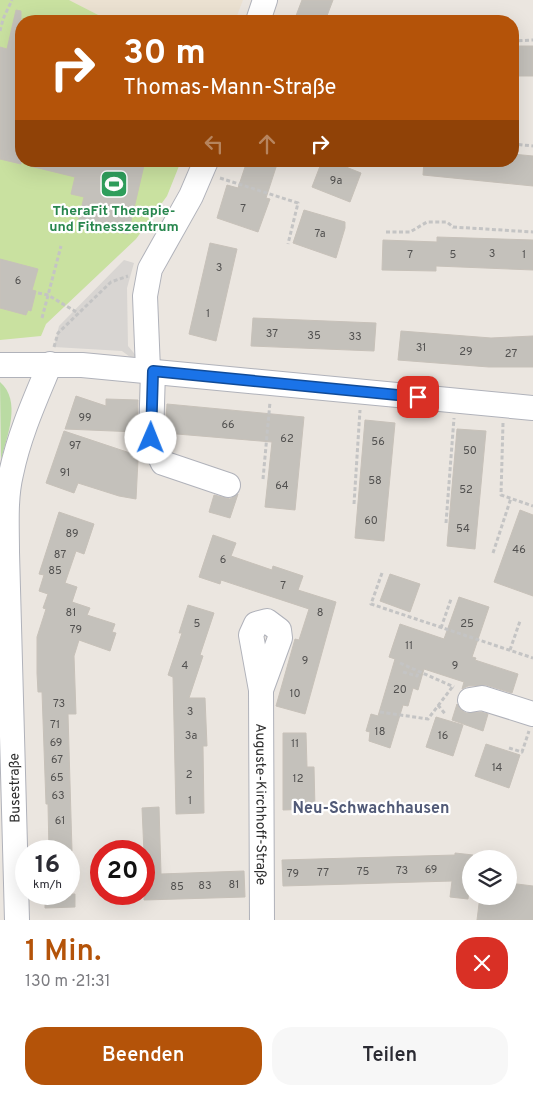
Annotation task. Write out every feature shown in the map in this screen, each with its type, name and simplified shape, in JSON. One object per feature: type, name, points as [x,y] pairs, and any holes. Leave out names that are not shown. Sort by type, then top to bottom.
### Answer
[{"type":"street","points":[[260,15],[266,0]]},
{"type":"street","points":[[213,170],[191,196],[150,269],[145,296],[150,371],[151,438],[163,463],[228,485]]},
{"type":"street","name":"Busestraße","points":[[17,920],[7,508],[10,475],[23,426],[50,364]]},
{"type":"street","points":[[0,365],[82,365],[533,408]]},
{"type":"street","name":"Auguste-Kirchhoff-Straße","points":[[262,690],[262,920]]},
{"type":"street","points":[[461,693],[482,698],[532,719]]},
{"type":"path","points":[[0,31],[3,19],[12,0]]},
{"type":"path","points":[[519,41],[533,40]]},
{"type":"path","points":[[519,145],[533,146]]},
{"type":"path","points":[[213,170],[298,203],[288,244]]},
{"type":"path","points":[[386,232],[410,232],[427,222],[447,222],[453,227],[533,232]]},
{"type":"path","points":[[42,318],[61,246]]},
{"type":"path","points":[[50,364],[58,333],[78,313],[111,282],[150,269]]},
{"type":"path","points":[[38,293],[48,295],[78,313]]},
{"type":"path","points":[[263,479],[272,382]]},
{"type":"path","points":[[354,504],[361,391]]},
{"type":"path","points":[[446,522],[456,400]]},
{"type":"path","points":[[504,405],[500,495],[533,506]]},
{"type":"path","points":[[493,553],[511,498]]},
{"type":"path","points":[[382,573],[370,604],[533,658]]},
{"type":"path","points":[[441,628],[451,599]]},
{"type":"path","points":[[510,650],[520,620]]},
{"type":"path","points":[[400,663],[461,693]]},
{"type":"path","points":[[403,672],[417,676],[419,671]]},
{"type":"path","points":[[380,712],[428,719],[438,705],[461,693]]},
{"type":"path","points":[[438,705],[446,715]]},
{"type":"path","points":[[509,748],[522,752],[532,719]]},
{"type":"shaded area","points":[[69,0],[243,0],[237,15],[98,15]]},
{"type":"shaded area","points":[[124,260],[134,263],[127,288],[128,346],[148,370],[122,351],[54,347],[59,326]]},
{"type":"green space","points":[[0,0],[69,0],[98,15],[15,15],[15,167],[179,167],[167,196],[136,239],[46,324],[41,336],[0,340]]},
{"type":"green space","points":[[0,382],[7,390],[12,409],[1,460]]},
{"type":"building","points":[[302,0],[333,0],[327,15],[296,15]]},
{"type":"building","points":[[16,10],[21,11],[21,15],[15,15],[15,163],[0,159],[0,47],[7,49]]},
{"type":"building","points":[[519,46],[533,46],[533,76],[519,76]]},
{"type":"building","points":[[519,155],[533,156],[533,186],[423,175],[424,167],[519,167]]},
{"type":"building","points":[[34,167],[144,167],[128,234],[78,222],[84,197],[71,194],[75,177]]},
{"type":"building","points":[[245,167],[276,167],[266,198],[270,199],[258,232],[217,218],[227,185],[238,188]]},
{"type":"building","points":[[320,167],[346,167],[361,173],[350,202],[312,187]]},
{"type":"building","points":[[304,210],[345,222],[336,258],[293,243]]},
{"type":"building","points":[[437,237],[533,240],[533,270],[436,266],[436,271],[382,270],[383,240],[437,242]]},
{"type":"building","points":[[210,243],[237,249],[216,341],[189,334]]},
{"type":"building","points":[[0,259],[38,269],[32,290],[36,291],[31,311],[28,310],[26,315],[0,308]]},
{"type":"building","points":[[253,318],[376,323],[374,351],[251,346]]},
{"type":"building","points":[[401,331],[491,338],[533,336],[533,367],[489,367],[398,360]]},
{"type":"building","points":[[76,396],[106,406],[106,399],[138,400],[137,432],[65,429]]},
{"type":"building","points":[[167,404],[304,417],[295,510],[265,507],[272,442],[165,433]]},
{"type":"building","points":[[365,420],[395,423],[384,541],[355,538]]},
{"type":"building","points":[[457,429],[486,431],[475,549],[447,546]]},
{"type":"building","points":[[64,431],[133,454],[132,458],[138,460],[136,499],[119,496],[78,483],[74,493],[46,483]]},
{"type":"building","points":[[238,494],[230,518],[209,512],[214,495],[230,499]]},
{"type":"building","points":[[520,510],[533,515],[533,596],[494,582]]},
{"type":"building","points":[[59,512],[94,524],[84,554],[76,551],[65,583],[77,587],[72,602],[90,608],[87,615],[115,624],[112,632],[116,633],[110,651],[79,640],[74,656],[76,714],[68,714],[72,840],[49,840],[42,692],[38,692],[37,673],[37,637],[46,609],[43,608],[48,594],[39,591],[44,575],[39,574]]},
{"type":"building","points":[[213,535],[236,543],[231,556],[272,570],[273,566],[303,576],[298,590],[336,602],[305,714],[276,706],[295,639],[299,640],[309,609],[221,580],[220,584],[199,577]]},
{"type":"building","points":[[390,574],[420,584],[410,612],[380,601]]},
{"type":"building","points":[[459,597],[489,607],[472,657],[476,658],[475,660],[518,674],[512,693],[486,685],[468,686],[462,689],[464,682],[424,669],[418,690],[413,688],[408,706],[403,705],[390,748],[369,741],[370,732],[366,731],[371,714],[378,716],[395,659],[389,657],[400,624],[444,639]]},
{"type":"building","points":[[188,605],[214,613],[200,655],[203,656],[189,698],[205,698],[207,746],[203,746],[204,813],[176,814],[173,677],[168,675],[182,633],[179,633]]},
{"type":"building","points":[[457,704],[466,713],[481,712],[488,714],[483,731],[452,720]]},
{"type":"building","points":[[436,717],[463,725],[453,756],[426,747]]},
{"type":"building","points":[[283,733],[306,733],[307,767],[314,767],[315,809],[283,810]]},
{"type":"building","points":[[486,744],[520,755],[509,788],[475,776]]},
{"type":"building","points":[[159,807],[161,874],[244,871],[245,897],[155,900],[155,840],[143,840],[142,808]]},
{"type":"building","points":[[455,853],[462,854],[462,898],[450,897],[452,881],[283,886],[282,860],[455,855]]},
{"type":"building","points":[[517,884],[533,886],[533,920],[477,920],[479,905],[517,905]]},
{"type":"building","points":[[45,905],[75,905],[75,907],[45,908]]},
{"type":"place","name":"TheraFit Therapie- und Fitnesszentrum","points":[[114,184]]},
{"type":"district","name":"Neu-Schwachhausen","points":[[371,807]]},
{"type":"route","points":[[151,438],[153,371],[418,397]]}]
